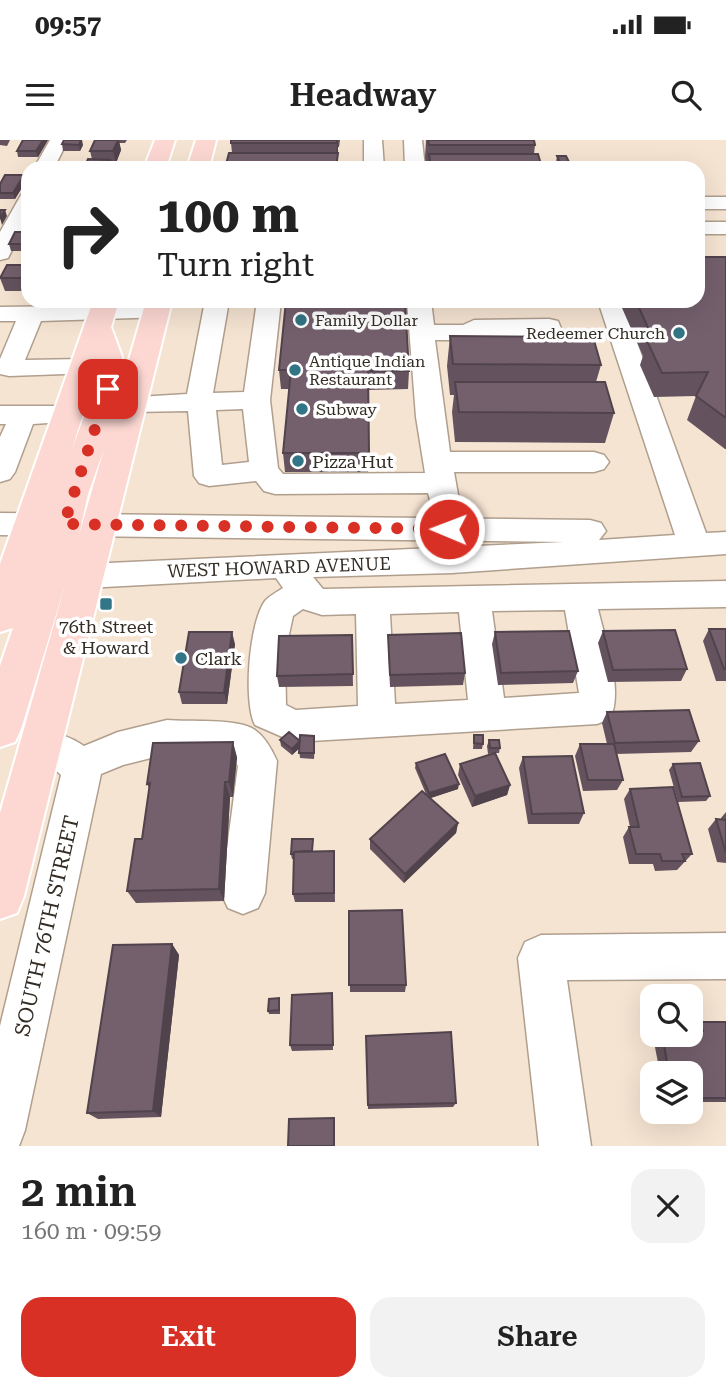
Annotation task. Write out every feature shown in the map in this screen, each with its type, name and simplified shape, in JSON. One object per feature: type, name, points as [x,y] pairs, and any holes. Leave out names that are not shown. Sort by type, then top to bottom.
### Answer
[{"type":"main road","points":[[158,161],[165,140]]},
{"type":"main road","points":[[200,161],[206,140]]},
{"type":"main road","name":"SOUTH 76TH STREET","points":[[0,896],[59,756],[86,576],[157,308]]},
{"type":"main road","points":[[0,729],[20,576],[32,524],[102,313]]},
{"type":"main road","points":[[32,524],[108,389],[109,354],[102,313]]},
{"type":"main road","points":[[32,524],[61,541],[65,559],[71,568],[86,576]]},
{"type":"main road","points":[[0,617],[20,576]]},
{"type":"street","points":[[48,161],[59,140]]},
{"type":"street","points":[[373,140],[374,161]]},
{"type":"street","points":[[414,140],[415,161]]},
{"type":"street","points":[[705,203],[726,203]]},
{"type":"street","points":[[0,253],[21,212]]},
{"type":"street","points":[[705,228],[726,228]]},
{"type":"street","points":[[0,314],[102,313],[142,308]]},
{"type":"street","points":[[216,308],[200,393],[209,476],[264,470]]},
{"type":"street","points":[[268,308],[256,400],[264,470],[275,484],[594,462]]},
{"type":"street","points":[[420,308],[452,561]]},
{"type":"street","points":[[612,308],[690,533]]},
{"type":"street","points":[[32,313],[9,368],[84,367]]},
{"type":"street","points":[[422,333],[475,332]]},
{"type":"street","points":[[132,404],[256,400]]},
{"type":"street","points":[[49,473],[0,472],[6,411],[68,415]]},
{"type":"street","name":"WEST HOWARD AVENUE","points":[[32,524],[726,533]]},
{"type":"street","points":[[240,526],[274,566],[293,577],[312,600],[726,594]]},
{"type":"street","name":"WEST HOWARD AVENUE","points":[[20,576],[86,576],[274,566],[452,561],[726,543]]},
{"type":"street","points":[[305,590],[278,609],[267,653],[268,714],[294,726],[597,708],[597,686],[579,597]]},
{"type":"street","points":[[474,599],[488,716]]},
{"type":"street","points":[[372,600],[377,722]]},
{"type":"street","points":[[59,756],[118,749],[167,737],[241,741],[258,761],[243,893]]},
{"type":"street","name":"SOUTH 76TH STREET","points":[[0,1130],[80,785],[81,774],[59,756]]},
{"type":"street","points":[[565,1146],[541,958],[726,956]]},
{"type":"building","points":[[23,140],[43,140],[36,151],[17,151]]},
{"type":"building","points":[[64,140],[81,140],[79,145],[62,144]]},
{"type":"building","points":[[95,140],[118,140],[113,151],[90,151]]},
{"type":"building","points":[[231,140],[337,140],[337,143],[231,143]]},
{"type":"building","points":[[428,140],[534,140],[535,145],[429,145]]},
{"type":"building","points":[[229,153],[338,153],[337,161],[227,161]]},
{"type":"building","points":[[429,154],[538,154],[540,161],[430,161]]},
{"type":"building","points":[[557,156],[566,156],[568,161],[560,161]]},
{"type":"building","points":[[88,159],[110,160],[110,161],[87,161]]},
{"type":"building","points":[[5,175],[21,175],[13,193],[0,193],[0,184]]},
{"type":"building","points":[[15,232],[21,232],[21,244],[9,244]]},
{"type":"building","name":"Redeemer Church","points":[[705,257],[726,257],[726,418],[696,396],[708,372],[662,373],[647,341],[654,341],[639,308],[705,308]]},
{"type":"building","points":[[7,265],[21,265],[21,278],[0,278]]},
{"type":"building","points":[[285,308],[405,308],[409,371],[368,371],[369,453],[283,453],[291,370],[279,370]]},
{"type":"building","points":[[450,336],[593,337],[601,365],[453,364]]},
{"type":"building","points":[[455,382],[605,382],[614,413],[459,412]]},
{"type":"building","points":[[709,629],[726,629],[726,669],[724,669]]},
{"type":"building","points":[[675,630],[687,669],[613,670],[603,631]]},
{"type":"building","points":[[569,631],[578,671],[501,673],[495,632]]},
{"type":"building","points":[[189,632],[232,632],[224,693],[179,692]]},
{"type":"building","points":[[461,633],[465,673],[390,675],[388,635]]},
{"type":"building","points":[[352,635],[353,674],[277,676],[279,636]]},
{"type":"building","points":[[689,710],[699,741],[615,743],[607,712]]},
{"type":"building","points":[[289,732],[300,741],[292,749],[280,740]]},
{"type":"building","points":[[300,735],[314,736],[314,753],[299,753]]},
{"type":"building","points":[[474,735],[483,735],[483,744],[474,743]]},
{"type":"building","points":[[489,740],[499,740],[500,748],[490,748]]},
{"type":"building","points":[[233,742],[229,782],[225,782],[219,889],[127,891],[135,839],[142,839],[153,743]]},
{"type":"building","points":[[580,744],[614,744],[623,780],[588,780]]},
{"type":"building","points":[[495,753],[510,785],[475,796],[460,764]]},
{"type":"building","points":[[445,754],[459,784],[429,793],[416,763]]},
{"type":"building","points":[[572,756],[584,813],[532,814],[523,757]]},
{"type":"building","points":[[700,763],[710,796],[682,797],[673,764]]},
{"type":"building","points":[[673,787],[692,854],[682,854],[685,861],[662,861],[660,854],[636,854],[629,827],[639,827],[630,789]]},
{"type":"building","points":[[422,791],[458,823],[405,874],[370,839]]},
{"type":"building","points":[[716,819],[726,820],[726,853]]},
{"type":"building","points":[[292,839],[313,839],[312,851],[291,854]]},
{"type":"building","points":[[334,851],[334,893],[293,894],[294,852]]},
{"type":"building","points":[[402,910],[406,985],[349,985],[349,911]]},
{"type":"building","points":[[172,944],[153,1111],[87,1113],[113,945]]},
{"type":"building","points":[[332,993],[333,1045],[290,1045],[292,995]]},
{"type":"building","points":[[279,998],[279,1010],[268,1011],[269,999]]},
{"type":"building","points":[[703,1022],[726,1022],[726,1098],[703,1098],[703,1061],[667,1061],[664,1047],[703,1047]]},
{"type":"building","points":[[451,1032],[456,1103],[368,1105],[366,1036]]},
{"type":"building","points":[[334,1118],[334,1146],[288,1146],[289,1119]]},
{"type":"place","name":"Family Dollar","points":[[301,320]]},
{"type":"place","name":"Redeemer Church","points":[[679,333]]},
{"type":"place","name":"Antique Indian Restaurant","points":[[295,370]]},
{"type":"place","name":"Subway","points":[[302,409]]},
{"type":"place","name":"Pizza Hut","points":[[298,461]]},
{"type":"place","name":"76th Street & Howard","points":[[106,604]]},
{"type":"place","name":"Clark","points":[[181,658]]},
{"type":"route","points":[[108,389],[64,524],[449,529]]}]
